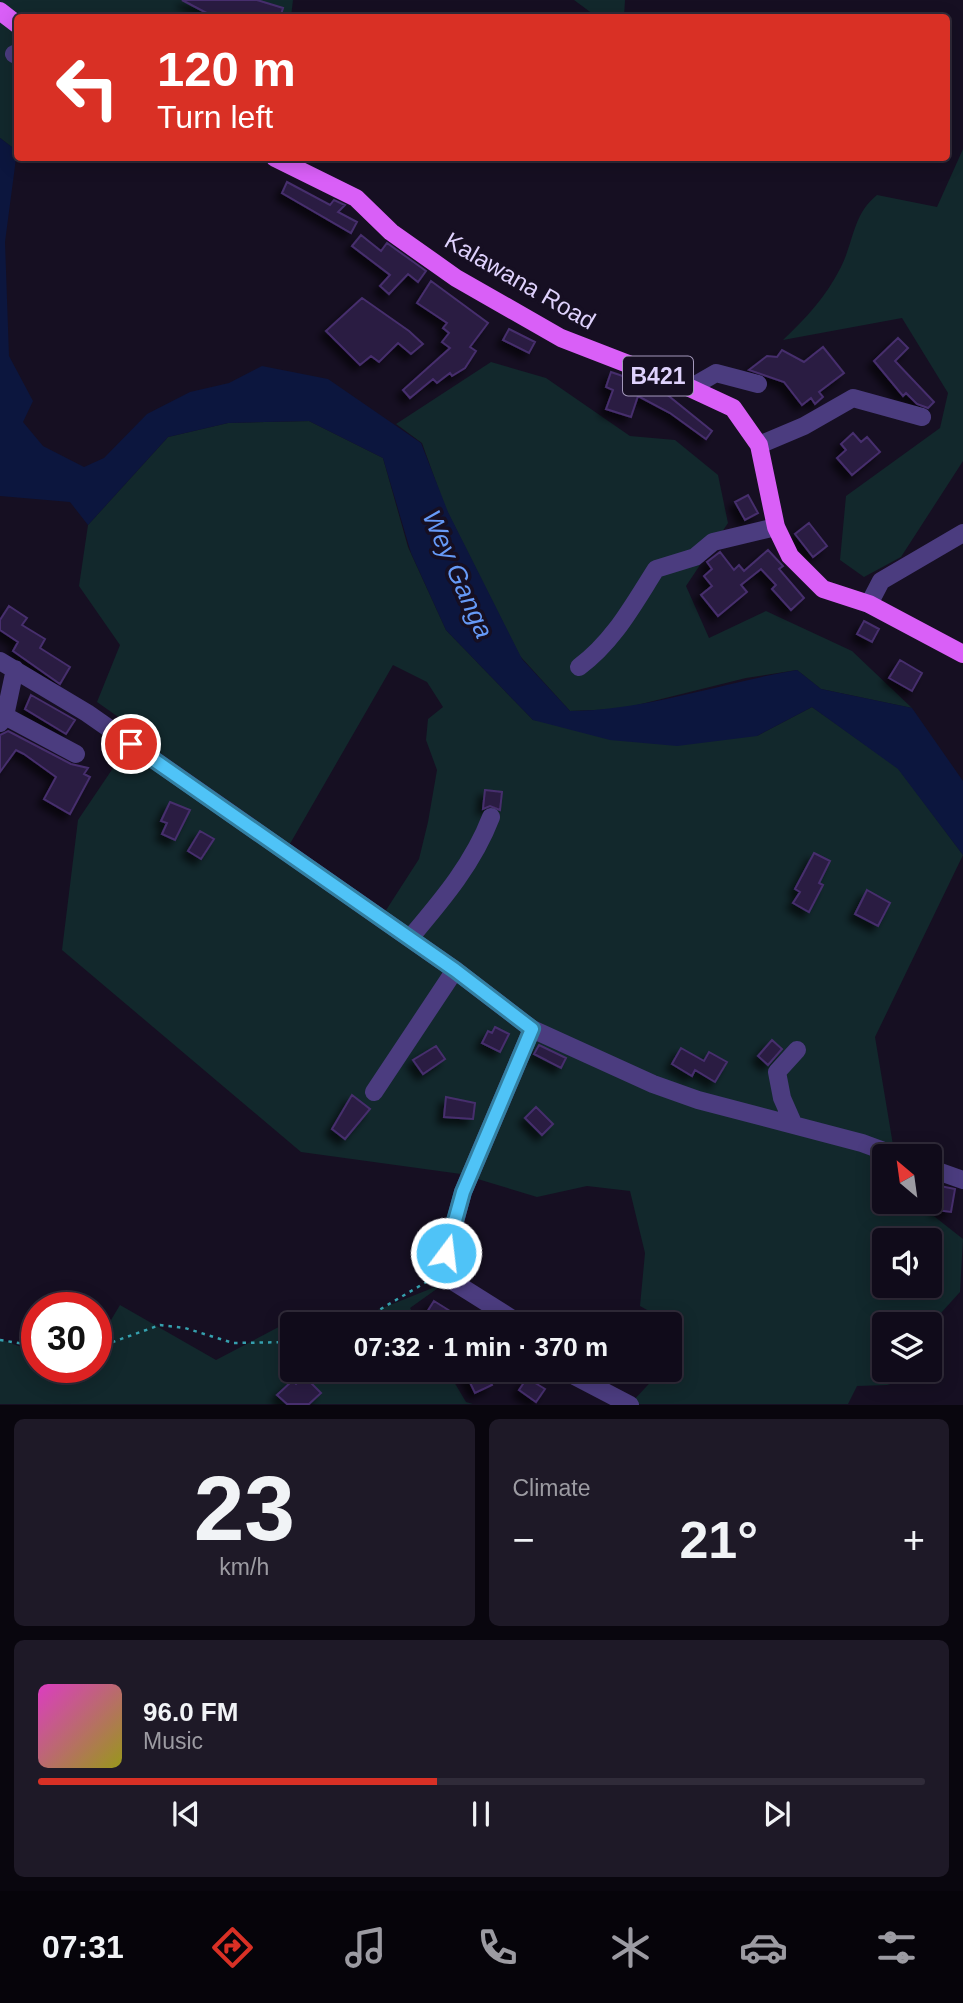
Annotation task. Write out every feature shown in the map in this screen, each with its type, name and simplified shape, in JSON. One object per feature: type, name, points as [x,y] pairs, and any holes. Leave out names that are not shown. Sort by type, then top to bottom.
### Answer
[{"type":"main road","points":[[0,11],[14,22]]},
{"type":"main road","name":"Kalawana Road","points":[[281,161],[356,198],[391,232],[456,278],[561,338],[690,388],[733,408],[759,445],[776,527],[790,556],[822,589],[869,604],[963,654]]},
{"type":"street","points":[[690,388],[716,373],[758,384]]},
{"type":"street","points":[[759,445],[804,426],[853,398],[922,417]]},
{"type":"street","points":[[579,667],[601,651],[620,627],[656,569],[695,557],[713,542],[776,527]]},
{"type":"street","points":[[869,604],[881,581],[963,533]]},
{"type":"street","points":[[76,754],[2,719],[8,665],[87,713],[410,938],[532,1029],[653,1084],[698,1100],[793,1123],[872,1148]]},
{"type":"street","points":[[410,938],[456,882],[480,846],[491,817]]},
{"type":"street","points":[[374,1092],[455,970]]},
{"type":"street","points":[[501,1312],[441,1274],[463,1192],[532,1029]]},
{"type":"street","points":[[793,1123],[782,1098],[777,1072],[797,1050]]},
{"type":"street","points":[[942,1173],[963,1180]]},
{"type":"street","points":[[586,1382],[629,1405]]},
{"type":"path","points":[[376,1312],[441,1274]]},
{"type":"path","points":[[112,1342],[160,1325],[185,1328],[233,1343],[280,1342]]},
{"type":"path","points":[[0,1340],[21,1343]]},
{"type":"green space","points":[[0,0],[293,0],[291,14],[14,14],[14,149],[0,138]]},
{"type":"green space","points":[[574,0],[625,0],[624,14],[593,14]]},
{"type":"green space","points":[[963,149],[963,461],[901,557],[864,577],[840,560],[846,496],[940,428],[948,393],[902,318],[783,340],[808,315],[829,288],[841,267],[858,219],[869,202],[877,195],[937,207]]},
{"type":"green space","points":[[491,362],[546,378],[630,436],[675,440],[718,475],[728,523],[686,586],[709,638],[766,611],[852,651],[912,708],[821,689],[797,670],[746,678],[621,709],[570,711],[520,656],[445,507],[422,443],[396,424]]},
{"type":"green space","points":[[309,421],[383,458],[408,547],[446,630],[533,720],[757,736],[812,707],[898,768],[963,855],[875,1037],[893,1144],[872,1144],[872,1214],[931,1214],[963,1239],[960,1292],[942,1312],[872,1312],[872,1382],[898,1382],[857,1386],[848,1404],[630,1404],[651,1382],[682,1382],[682,1312],[651,1312],[640,1306],[645,1253],[630,1191],[587,1186],[537,1197],[461,1174],[301,1152],[62,950],[78,820],[138,731],[97,702],[120,645],[79,586],[88,525],[168,437],[228,423]],"holes":[[[393,665],[427,682],[443,707],[428,719],[426,740],[437,770],[428,822],[419,859],[381,918],[287,849]]]},
{"type":"green space","points":[[445,1283],[410,1308],[412,1312],[372,1312]]},
{"type":"green space","points":[[120,1305],[216,1360],[280,1326],[280,1382],[454,1382],[466,1402],[473,1404],[0,1404],[0,1339],[21,1347],[21,1383],[112,1383],[112,1318]]},
{"type":"water","name":"Wey Ganga","points":[[0,138],[14,149],[16,161],[5,242],[9,356],[33,401],[23,422],[43,446],[84,467],[104,458],[147,414],[190,392],[229,383],[262,366],[328,379],[421,443],[448,512],[522,659],[570,711],[656,701],[797,670],[821,689],[912,708],[963,781],[963,855],[898,769],[812,707],[757,736],[677,746],[610,740],[533,720],[446,630],[411,553],[383,458],[309,421],[228,423],[168,437],[88,525],[70,502],[0,496]]},
{"type":"building","points":[[182,0],[257,0],[283,8],[281,14],[208,14]]},
{"type":"building","points":[[287,182],[330,205],[334,200],[345,205],[338,212],[357,222],[351,233],[282,193]]},
{"type":"building","points":[[361,235],[381,251],[387,243],[426,271],[418,282],[408,274],[389,294],[380,286],[390,275],[352,246]]},
{"type":"building","points":[[431,281],[488,323],[470,347],[476,351],[465,368],[452,376],[450,373],[437,383],[433,379],[410,398],[403,390],[450,348],[442,342],[449,333],[443,328],[447,323],[417,303]]},
{"type":"building","points":[[362,298],[423,344],[411,354],[398,343],[379,362],[371,356],[360,365],[326,331]]},
{"type":"building","points":[[509,329],[535,342],[529,353],[503,340]]},
{"type":"building","points":[[898,338],[908,348],[895,361],[934,402],[928,408],[917,404],[906,393],[903,396],[874,361]]},
{"type":"building","points":[[823,347],[844,373],[819,392],[823,397],[815,404],[811,398],[802,405],[784,382],[749,370],[767,356],[777,357],[782,350],[804,362]]},
{"type":"building","points":[[611,372],[660,389],[712,431],[706,439],[670,413],[638,396],[631,417],[606,409],[613,390],[606,387]]},
{"type":"building","points":[[853,433],[861,442],[867,437],[880,452],[852,475],[837,458],[846,450],[841,444]]},
{"type":"building","points":[[748,495],[758,513],[745,520],[735,502]]},
{"type":"building","points":[[809,523],[827,546],[813,557],[795,534]]},
{"type":"building","points":[[768,550],[783,566],[779,569],[804,598],[791,610],[772,589],[776,585],[761,569],[741,585],[747,592],[718,616],[701,595],[712,586],[704,576],[712,569],[707,562],[720,552],[734,570],[739,565],[744,571]]},
{"type":"building","points":[[9,606],[27,618],[22,625],[45,639],[40,648],[70,667],[60,684],[13,651],[18,642],[0,630],[0,620]]},
{"type":"building","points":[[864,621],[879,629],[872,642],[857,634]]},
{"type":"building","points":[[900,660],[922,673],[912,691],[889,678]]},
{"type":"building","points":[[31,695],[75,720],[66,734],[25,709]]},
{"type":"building","points":[[8,731],[71,764],[88,768],[84,774],[90,777],[70,814],[44,799],[56,777],[24,754],[16,750],[0,772],[0,735]]},
{"type":"building","points":[[485,790],[502,792],[500,810],[490,806],[483,809]]},
{"type":"building","points":[[170,802],[190,810],[175,840],[162,834],[167,823],[161,821]]},
{"type":"building","points":[[200,831],[214,839],[201,859],[188,851]]},
{"type":"building","points":[[814,853],[830,861],[819,883],[823,885],[809,912],[793,903],[800,892],[795,889]]},
{"type":"building","points":[[867,890],[890,903],[878,926],[855,914]]},
{"type":"building","points":[[495,1027],[509,1034],[500,1052],[482,1043],[488,1031],[492,1033]]},
{"type":"building","points":[[772,1040],[782,1049],[768,1065],[758,1056]]},
{"type":"building","points":[[539,1045],[566,1058],[561,1068],[534,1054]]},
{"type":"building","points":[[436,1046],[445,1059],[423,1074],[413,1060]]},
{"type":"building","points":[[681,1048],[704,1061],[709,1052],[727,1062],[715,1082],[695,1070],[692,1076],[672,1064]]},
{"type":"building","points":[[352,1095],[370,1109],[345,1139],[332,1129]]},
{"type":"building","points":[[446,1097],[475,1103],[473,1119],[444,1117]]},
{"type":"building","points":[[536,1107],[553,1124],[542,1135],[525,1118]]},
{"type":"building","points":[[942,1186],[955,1189],[951,1212],[942,1211]]},
{"type":"building","points":[[434,1301],[450,1311],[449,1312],[427,1312]]},
{"type":"building","points":[[291,1382],[310,1382],[321,1393],[309,1404],[287,1404],[277,1395]]},
{"type":"building","points":[[470,1382],[491,1382],[492,1385],[475,1393]]},
{"type":"building","points":[[524,1382],[534,1382],[545,1389],[536,1402],[519,1390]]},
{"type":"route","points":[[131,744],[455,970],[532,1029],[520,1063],[463,1192],[446,1253]]}]
